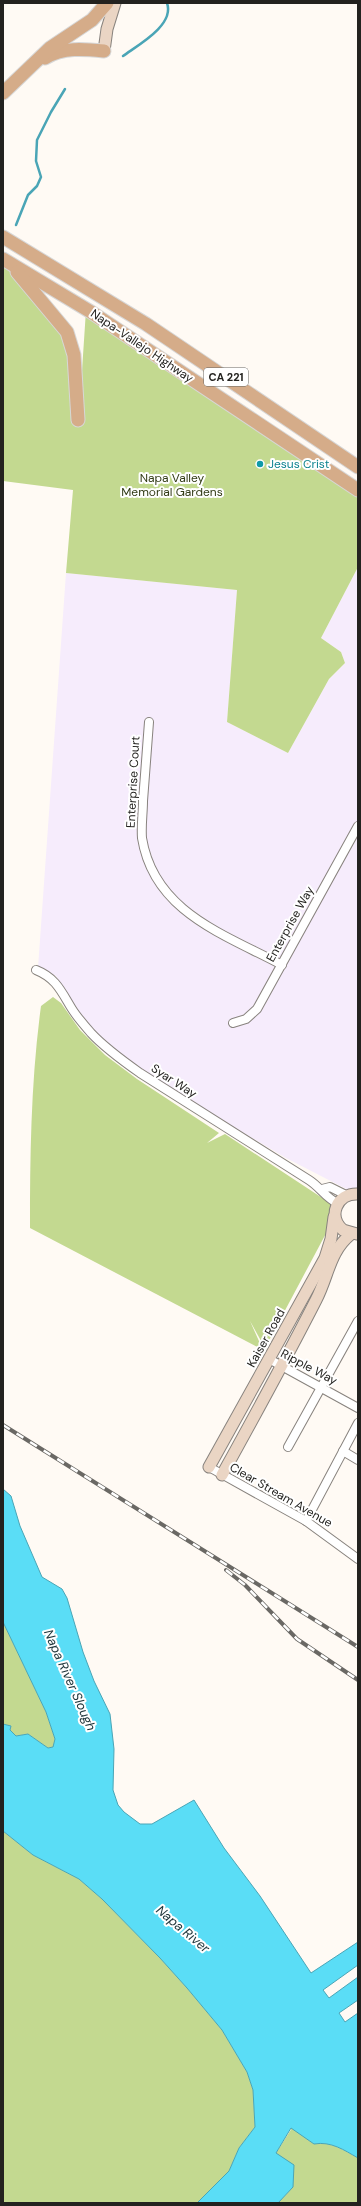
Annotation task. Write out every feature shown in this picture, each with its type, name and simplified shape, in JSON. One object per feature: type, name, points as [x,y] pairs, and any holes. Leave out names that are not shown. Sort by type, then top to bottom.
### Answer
[{"type":"main road","points":[[3,93],[60,41],[92,20],[107,3]]},
{"type":"main road","points":[[35,64],[47,56],[75,49],[104,51]]},
{"type":"main road","name":"Napa-Vallejo Highway","points":[[3,237],[87,287],[177,345],[358,467]]},
{"type":"main road","points":[[4,259],[67,332],[74,355],[78,420]]},
{"type":"main road","name":"Napa-Vallejo Highway","points":[[4,259],[86,309],[358,490]]},
{"type":"street","points":[[104,51],[107,29],[115,3]]},
{"type":"street","name":"Enterprise Court","points":[[149,722],[142,827],[147,855],[155,875],[173,901],[189,915],[282,965]]},
{"type":"street","name":"Enterprise Way","points":[[233,1023],[246,1019],[257,1009],[358,826]]},
{"type":"street","name":"Syar Way","points":[[36,970],[47,974],[55,981],[73,1011],[84,1025],[118,1057],[140,1074],[322,1189],[325,1197],[337,1203]]},
{"type":"street","name":"Syar Way","points":[[322,1189],[330,1187],[346,1195]]},
{"type":"street","points":[[337,1203],[346,1195],[358,1194]]},
{"type":"street","name":"Kaiser Road","points":[[209,1468],[325,1258],[331,1239],[337,1203]]},
{"type":"street","points":[[222,1475],[282,1366],[323,1286],[336,1249],[354,1234],[339,1227],[334,1217]]},
{"type":"street","points":[[288,1447],[358,1321]]},
{"type":"street","name":"Ripple Way","points":[[269,1359],[322,1386],[358,1408]]},
{"type":"street","points":[[306,1521],[358,1424]]},
{"type":"street","points":[[343,1451],[358,1460]]},
{"type":"street","name":"Clear Stream Avenue","points":[[209,1468],[306,1521],[358,1559]]},
{"type":"shaded area","points":[[358,567],[358,1195],[286,1158],[141,1072],[104,1044],[74,1007],[56,976],[38,968],[66,573],[237,590],[227,722],[288,753],[329,679],[345,663],[341,652],[321,638]]},
{"type":"green space","name":"Napa Valley Memorial Gardens","points":[[3,259],[67,332],[79,416],[86,310],[358,490],[358,567],[321,638],[341,652],[345,663],[329,679],[288,753],[227,722],[237,590],[66,573],[73,490],[3,481]]},
{"type":"green space","points":[[53,997],[61,1003],[80,1030],[105,1055],[137,1079],[219,1133],[207,1143],[225,1134],[339,1209],[265,1348],[250,1321],[263,1350],[30,1228],[30,1172],[35,1062],[41,1006]]},
{"type":"green space","points":[[3,1622],[46,1712],[55,1739],[54,1747],[48,1748],[28,1734],[16,1736],[10,1730],[11,1726],[3,1724]]},
{"type":"green space","points":[[3,1831],[33,1855],[79,1879],[102,1899],[187,1988],[222,2030],[247,2072],[253,2090],[255,2127],[239,2148],[229,2171],[197,2203],[3,2203]]},
{"type":"green space","points":[[292,2128],[314,2144],[320,2143],[332,2145],[358,2158],[358,2203],[278,2203],[293,2187],[276,2153]]},
{"type":"water","points":[[3,1489],[11,1496],[20,1526],[42,1577],[62,1589],[67,1598],[83,1652],[94,1681],[110,1714],[114,1749],[113,1790],[118,1805],[124,1812],[140,1824],[152,1824],[194,1800],[224,1848],[260,1896],[311,1973],[358,1942],[358,1965],[323,1990],[329,1998],[358,1977],[358,2000],[339,2013],[345,2022],[358,2013],[358,2158],[332,2145],[320,2143],[314,2144],[291,2128],[276,2153],[294,2165],[293,2187],[278,2203],[197,2203],[229,2171],[239,2148],[255,2127],[253,2090],[247,2072],[222,2030],[187,1988],[102,1899],[79,1879],[33,1855],[3,1831],[3,1724],[11,1726],[10,1730],[16,1736],[28,1734],[48,1748],[53,1747],[55,1739],[46,1712],[3,1622]]},
{"type":"waterway","points":[[123,56],[154,34],[161,27],[166,19],[168,11],[167,3]]},
{"type":"waterway","points":[[16,225],[28,195],[37,186],[41,177],[36,161],[37,140],[51,112],[65,89]]},
{"type":"railway","points":[[3,1425],[358,1647]]},
{"type":"railway","points":[[226,1570],[245,1585],[297,1639],[358,1680]]},
{"type":"place","name":"Jesus Crist","points":[[260,464]]},
{"type":"water label","name":"Napa River Slough","points":[[70,1680]]},
{"type":"water label","name":"Napa River","points":[[183,1929]]}]
